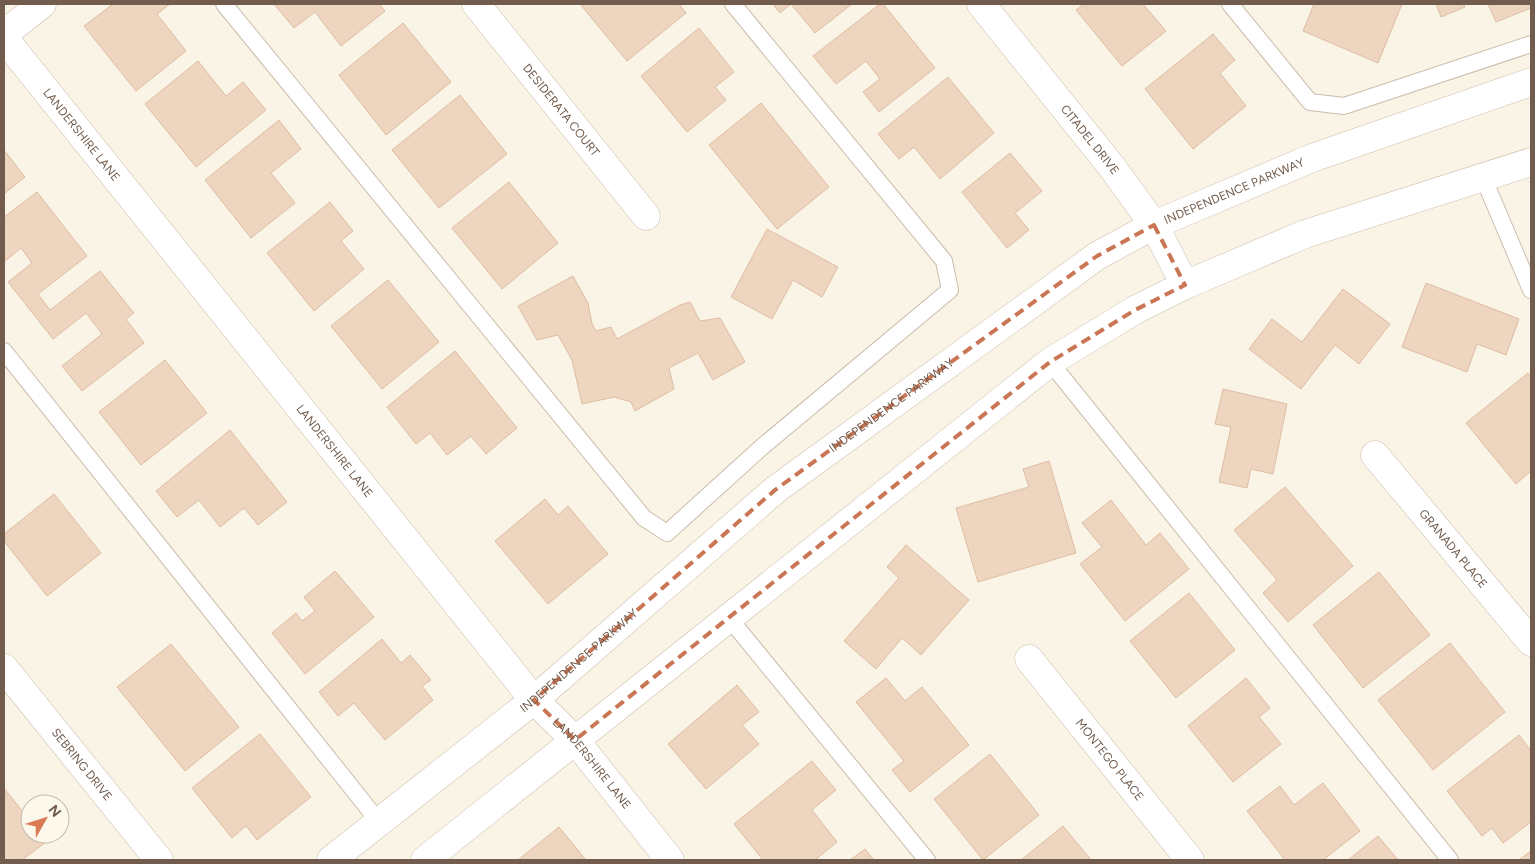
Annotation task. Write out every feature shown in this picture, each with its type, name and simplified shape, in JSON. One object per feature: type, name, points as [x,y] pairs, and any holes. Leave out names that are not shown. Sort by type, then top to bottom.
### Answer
[{"type":"main road","points":[[4,36],[42,4]]},
{"type":"main road","name":"DESIDERATA COURT","points":[[476,4],[646,216]]},
{"type":"main road","name":"CITADEL DRIVE","points":[[981,4],[1112,167],[1154,225],[1185,285]]},
{"type":"main road","name":"LANDERSHIRE LANE","points":[[4,36],[534,700],[575,740],[670,860]]},
{"type":"main road","name":"INDEPENDENCE PARKWAY","points":[[331,860],[534,700],[774,490],[1097,256],[1154,225],[1312,158],[1531,82]]},
{"type":"main road","points":[[425,860],[1050,362],[1135,310],[1185,285],[1305,234],[1531,162]]},
{"type":"main road","name":"GRANADA PLACE","points":[[1376,455],[1531,642]]},
{"type":"main road","name":"MONTEGO PLACE","points":[[1029,659],[1190,860]]},
{"type":"main road","name":"SEBRING DRIVE","points":[[4,668],[158,860]]},
{"type":"lane","points":[[224,4],[644,518],[667,533],[763,446],[950,290],[944,261],[733,4]]},
{"type":"lane","points":[[1230,4],[1310,102],[1344,106],[1531,44]]},
{"type":"lane","points":[[1483,177],[1531,290]]},
{"type":"lane","points":[[4,351],[379,822]]},
{"type":"lane","points":[[1050,362],[1450,860]]},
{"type":"lane","points":[[729,618],[927,860]]},
{"type":"highlighted area","points":[[1154,225],[1185,285],[1135,310],[1050,362],[575,740],[534,700],[775,490],[1097,256]]},
{"type":"building","points":[[113,4],[170,4],[157,14],[186,51],[136,91],[84,26]]},
{"type":"building","points":[[274,4],[379,4],[385,11],[341,46],[315,12],[294,28]]},
{"type":"building","points":[[580,4],[679,4],[686,13],[627,61]]},
{"type":"building","points":[[773,4],[791,4],[780,13]]},
{"type":"building","points":[[791,4],[852,4],[815,33]]},
{"type":"building","points":[[880,4],[883,4],[935,68],[879,112],[863,92],[880,79],[866,61],[836,84],[813,56]]},
{"type":"building","points":[[1084,4],[1143,4],[1166,31],[1122,66],[1076,10]]},
{"type":"building","points":[[1314,4],[1402,4],[1378,63],[1303,31]]},
{"type":"building","points":[[1436,4],[1464,4],[1465,7],[1441,17]]},
{"type":"building","points":[[1488,4],[1531,4],[1531,8],[1496,22]]},
{"type":"building","points":[[403,23],[451,82],[386,135],[339,75]]},
{"type":"building","points":[[699,28],[734,72],[715,87],[726,100],[687,132],[641,76]]},
{"type":"building","points":[[1213,34],[1235,60],[1220,73],[1246,106],[1193,149],[1145,89]]},
{"type":"building","points":[[198,61],[226,96],[243,82],[266,110],[196,167],[145,104]]},
{"type":"building","points":[[948,77],[994,133],[940,179],[914,147],[899,159],[878,134]]},
{"type":"building","points":[[460,95],[507,154],[439,208],[392,150]]},
{"type":"building","points":[[761,103],[829,187],[777,229],[709,145]]},
{"type":"building","points":[[279,120],[301,149],[271,173],[295,203],[251,238],[205,180]]},
{"type":"building","points":[[4,150],[25,177],[4,194]]},
{"type":"building","points":[[1010,153],[1042,191],[1015,213],[1029,230],[1007,248],[962,192]]},
{"type":"building","points":[[509,182],[558,243],[502,289],[452,228]]},
{"type":"building","points":[[37,192],[87,256],[38,294],[50,310],[100,271],[134,313],[126,319],[144,343],[82,391],[62,366],[102,334],[86,313],[53,339],[8,282],[32,263],[21,248],[4,262],[4,217]]},
{"type":"building","points":[[330,202],[353,231],[341,241],[364,269],[314,311],[267,253]]},
{"type":"building","points":[[767,229],[838,267],[822,297],[793,280],[772,319],[731,297]]},
{"type":"building","points":[[573,276],[588,303],[592,324],[596,331],[611,327],[617,339],[680,305],[690,302],[700,321],[720,318],[745,362],[713,380],[698,353],[669,368],[674,389],[635,411],[631,402],[614,397],[582,404],[572,360],[558,335],[537,340],[518,306]]},
{"type":"building","points":[[388,280],[439,342],[382,389],[331,326]]},
{"type":"building","points":[[1426,283],[1519,319],[1506,355],[1477,344],[1467,372],[1402,347]]},
{"type":"building","points":[[1343,289],[1390,324],[1359,364],[1335,345],[1301,389],[1249,349],[1272,319],[1302,342]]},
{"type":"building","points":[[455,351],[517,428],[486,454],[471,436],[447,455],[430,433],[416,444],[387,407]]},
{"type":"building","points":[[165,360],[207,413],[141,465],[99,412]]},
{"type":"building","points":[[1528,373],[1531,377],[1531,471],[1516,484],[1466,423]]},
{"type":"building","points":[[1223,389],[1287,404],[1273,474],[1251,469],[1247,488],[1219,482],[1231,427],[1215,424]]},
{"type":"building","points":[[230,430],[287,502],[258,525],[244,508],[220,527],[199,500],[177,517],[156,491]]},
{"type":"building","points":[[1049,461],[1076,553],[978,582],[956,508],[1029,487],[1023,469]]},
{"type":"building","points":[[1285,487],[1353,566],[1288,622],[1263,593],[1277,580],[1234,530]]},
{"type":"building","points":[[54,494],[101,553],[47,596],[4,541],[4,534]]},
{"type":"building","points":[[545,499],[558,515],[568,506],[608,554],[548,604],[495,541]]},
{"type":"building","points":[[1111,500],[1146,545],[1160,533],[1189,569],[1125,621],[1080,564],[1102,547],[1082,523]]},
{"type":"building","points":[[906,545],[969,600],[921,655],[902,638],[876,669],[844,641],[899,578],[887,567]]},
{"type":"building","points":[[335,571],[374,617],[305,674],[272,633],[296,613],[302,621],[315,611],[304,597]]},
{"type":"building","points":[[1379,572],[1430,635],[1363,688],[1313,625]]},
{"type":"building","points":[[1189,593],[1235,650],[1176,698],[1130,641]]},
{"type":"building","points":[[382,639],[401,663],[410,655],[431,680],[422,686],[433,700],[385,740],[354,703],[338,716],[319,692]]},
{"type":"building","points":[[1450,643],[1505,712],[1433,770],[1378,700]]},
{"type":"building","points":[[171,644],[239,727],[185,771],[117,687]]},
{"type":"building","points":[[886,678],[905,701],[922,687],[969,745],[910,792],[892,770],[904,761],[856,702]]},
{"type":"building","points":[[1246,678],[1270,708],[1259,717],[1281,744],[1233,782],[1188,726]]},
{"type":"building","points":[[737,685],[759,712],[742,725],[759,744],[706,789],[668,744]]},
{"type":"building","points":[[260,734],[311,797],[257,840],[246,826],[232,838],[192,788]]},
{"type":"building","points":[[1519,735],[1531,751],[1531,822],[1503,843],[1492,828],[1482,836],[1447,791]]},
{"type":"building","points":[[990,754],[1039,815],[983,860],[934,799]]},
{"type":"building","points":[[812,761],[836,790],[812,810],[837,842],[815,860],[763,860],[734,824]]},
{"type":"building","points":[[1323,783],[1360,831],[1323,860],[1285,860],[1247,811],[1280,786],[1294,805]]},
{"type":"building","points":[[4,788],[20,808],[20,844],[43,844],[22,860],[4,860]]},
{"type":"building","points":[[1063,826],[1091,860],[1021,860]]},
{"type":"building","points":[[559,827],[586,860],[518,860]]},
{"type":"building","points":[[1378,836],[1398,860],[1348,860]]},
{"type":"building","points":[[865,849],[874,860],[850,860]]},
{"type":"building","points":[[1531,851],[1531,860],[1519,860]]}]
